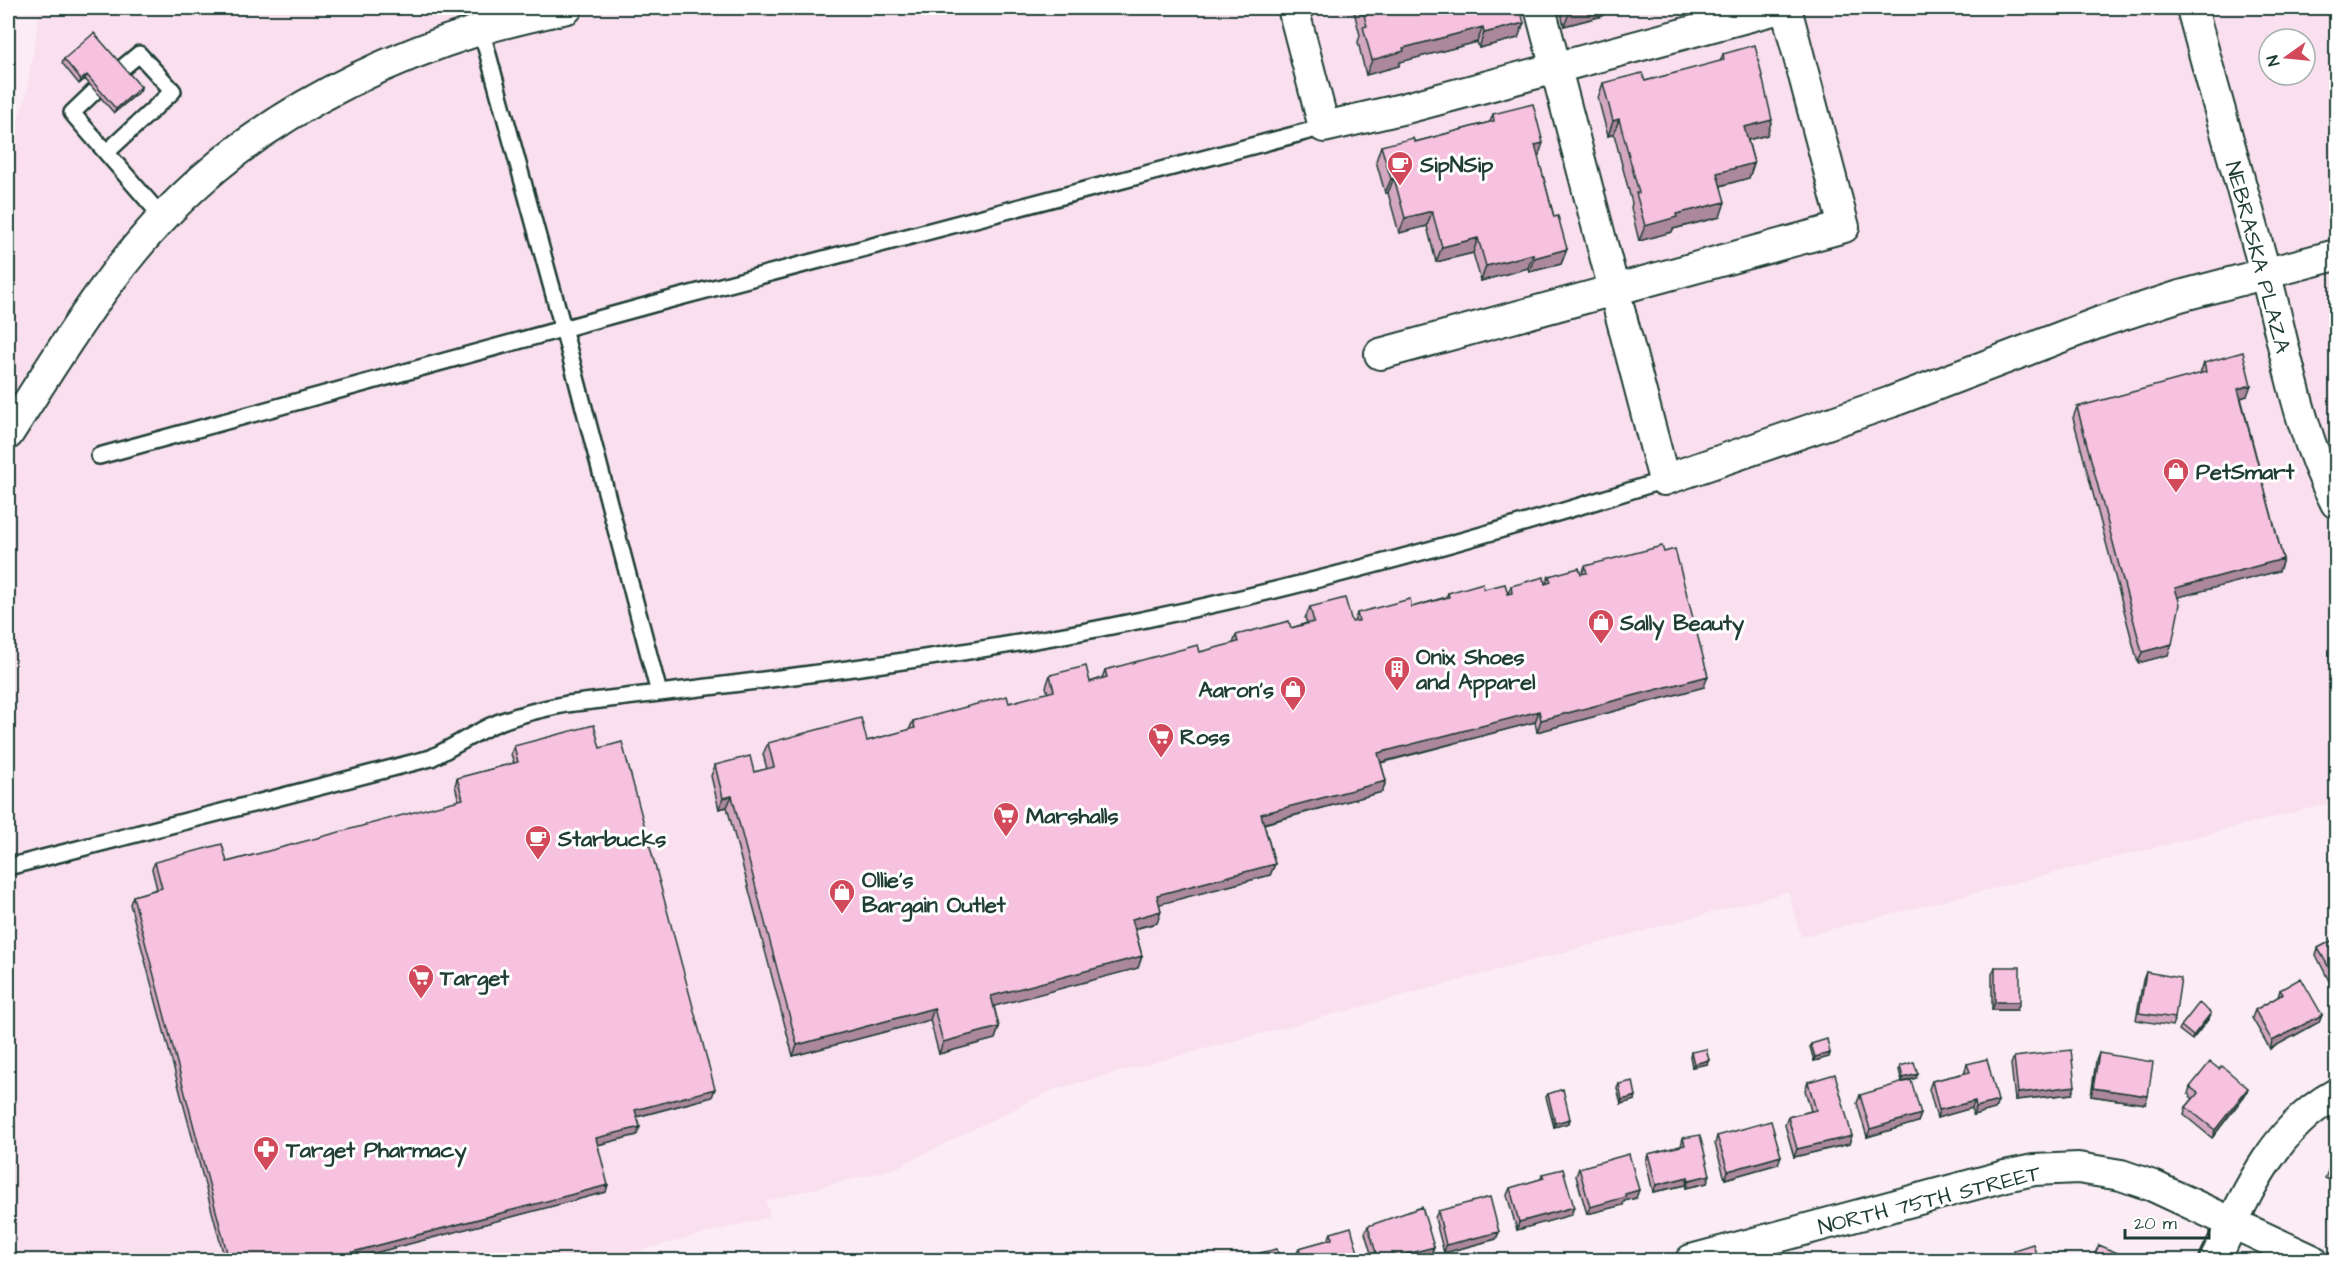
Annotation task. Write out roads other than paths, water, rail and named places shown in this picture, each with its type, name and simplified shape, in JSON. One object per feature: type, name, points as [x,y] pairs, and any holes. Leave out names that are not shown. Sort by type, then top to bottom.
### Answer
[{"type":"street","points":[[8,434],[116,274],[180,199],[252,138],[293,111],[383,65],[481,29],[567,8]]},
{"type":"street","points":[[1293,8],[1324,127],[1361,120],[1780,8]]},
{"type":"street","points":[[1540,8],[1664,480],[1881,406],[2103,321],[2180,296],[2337,255]]},
{"type":"street","points":[[1380,354],[1844,227],[1786,8]]},
{"type":"street","name":"NEBRASKA PLAZA","points":[[2192,8],[2266,274],[2300,411],[2313,451],[2337,503]]},
{"type":"street","points":[[2215,1260],[2255,1179],[2281,1141],[2301,1119],[2337,1094]]},
{"type":"street","name":"NORTH 75TH STREET","points":[[1691,1260],[2005,1176],[2034,1170],[2078,1168],[2121,1175],[2153,1186],[2312,1260]]},
{"type":"lane","points":[[481,29],[659,693]]},
{"type":"lane","points":[[106,152],[173,91],[139,54],[121,69]]},
{"type":"lane","points":[[95,91],[72,113],[163,218]]},
{"type":"lane","points":[[99,456],[563,328],[1324,127]]},
{"type":"lane","points":[[8,867],[431,758],[489,726],[529,712],[567,704],[830,673],[1101,628],[1379,564],[1664,480]]},
{"type":"place","name":"SipNSip","points":[[1400,187]]},
{"type":"place","name":"PetSmart","points":[[2176,494]]},
{"type":"place","name":"Sally Beauty","points":[[1601,645]]},
{"type":"place","name":"Onix Shoes and Apparel","points":[[1397,692]]},
{"type":"place","name":"Aaron's","points":[[1293,712]]},
{"type":"place","name":"Ross","points":[[1161,759]]},
{"type":"place","name":"Marshalls","points":[[1006,838]]},
{"type":"place","name":"Starbucks","points":[[538,861]]},
{"type":"place","name":"Ollie's Bargain Outlet","points":[[842,915]]},
{"type":"place","name":"Target","points":[[421,1000]]},
{"type":"place","name":"Target Pharmacy","points":[[266,1172]]}]
